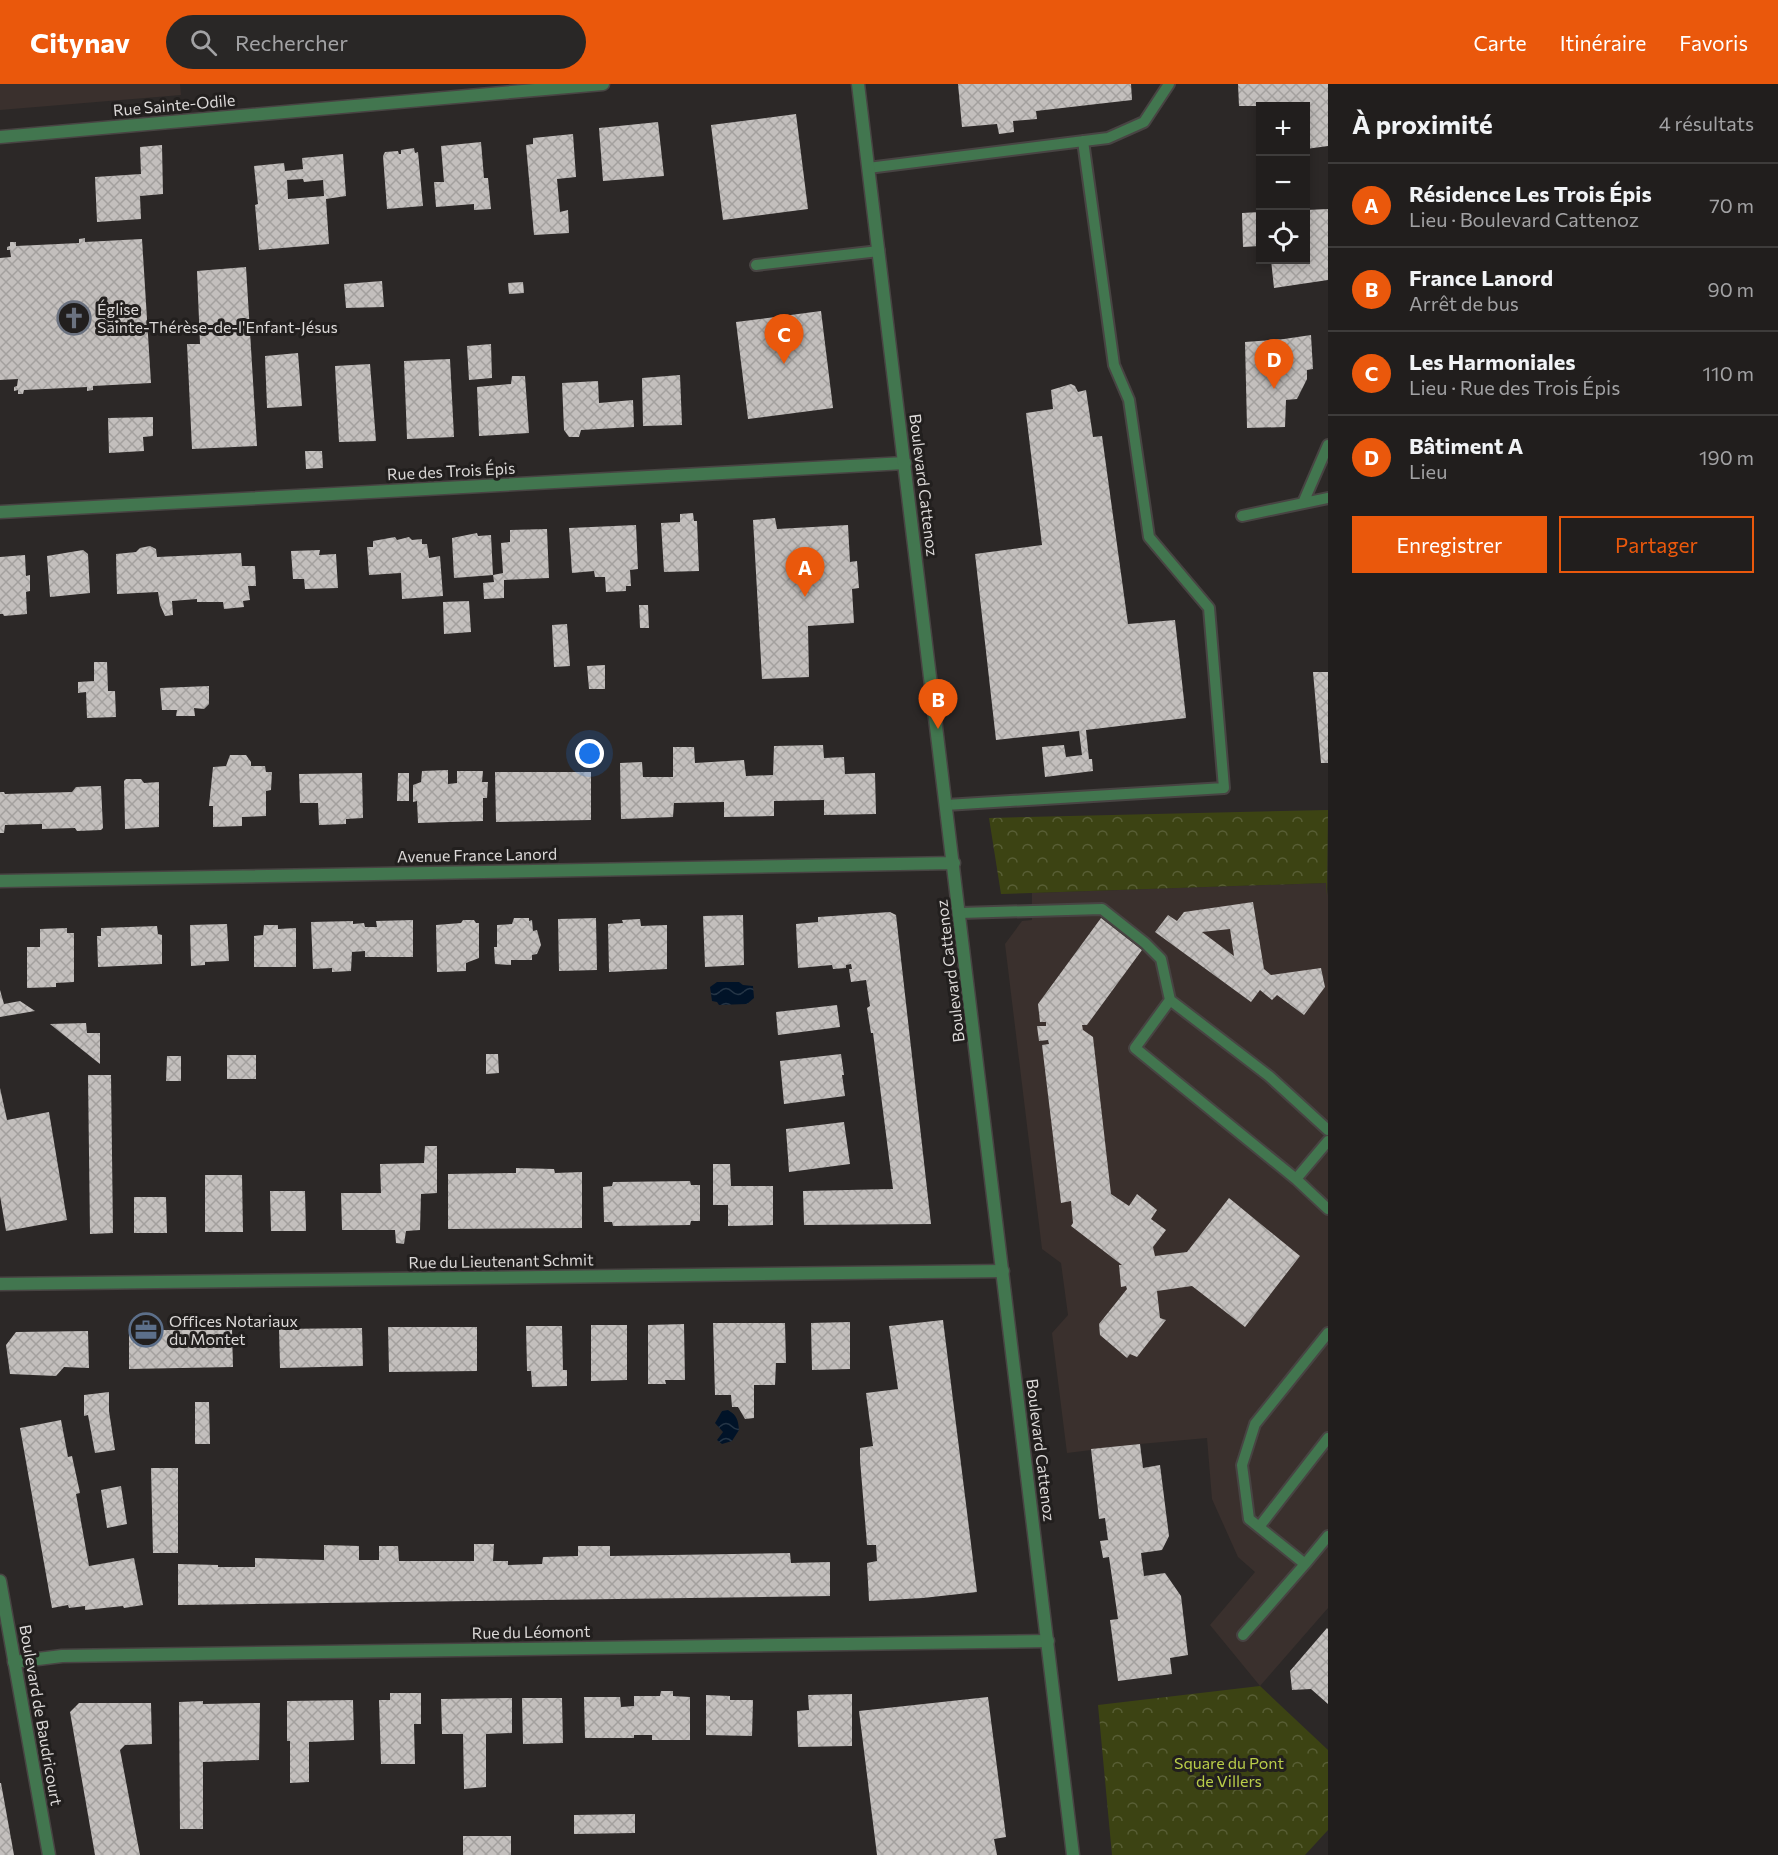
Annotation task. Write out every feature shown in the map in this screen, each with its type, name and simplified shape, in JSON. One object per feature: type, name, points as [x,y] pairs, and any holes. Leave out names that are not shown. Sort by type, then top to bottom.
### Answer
[{"type":"street","name":"Rue Sainte-Odile","points":[[0,137],[603,84]]},
{"type":"street","name":"Boulevard Cattenoz","points":[[858,84],[1073,1855]]},
{"type":"street","name":"Rue des Trois Épis","points":[[0,512],[905,463]]},
{"type":"street","name":"Avenue France Lanord","points":[[0,881],[954,863]]},
{"type":"street","name":"Rue du Lieutenant Schmit","points":[[0,1284],[1003,1271]]},
{"type":"street","name":"Boulevard de Baudricourt","points":[[0,1581],[49,1855]]},
{"type":"street","name":"Rue du Léomont","points":[[14,1662],[62,1656],[1048,1641]]},
{"type":"lane","points":[[868,168],[1108,138],[1144,122],[1169,84]]},
{"type":"lane","points":[[946,805],[1224,788],[1209,608],[1149,537],[1129,400],[1114,365],[1083,141]]},
{"type":"lane","points":[[756,265],[879,251]]},
{"type":"lane","points":[[1303,502],[1328,445]]},
{"type":"lane","points":[[1242,516],[1328,498]]},
{"type":"lane","points":[[960,913],[1102,909],[1145,943],[1161,960],[1170,1000],[1269,1076],[1328,1130]]},
{"type":"lane","points":[[1170,1000],[1135,1048],[1296,1179],[1328,1209]]},
{"type":"lane","points":[[1296,1179],[1328,1141]]},
{"type":"lane","points":[[1305,1564],[1249,1519],[1242,1465],[1255,1424],[1328,1333]]},
{"type":"lane","points":[[1259,1527],[1328,1438]]},
{"type":"lane","points":[[1243,1635],[1328,1536]]},
{"type":"shaded area","points":[[0,84],[180,84],[181,95],[0,110]]},
{"type":"shaded area","points":[[1326,883],[1328,895],[1328,1608],[1260,1686],[1210,1625],[1255,1572],[1238,1557],[1212,1499],[1207,1438],[1067,1453],[1052,1333],[1068,1315],[1061,1263],[1042,1249],[1005,944],[1022,921],[1032,920],[1032,893]]},
{"type":"green space","points":[[1328,810],[1327,896],[1326,883],[1001,894],[989,818]]},
{"type":"green space","name":"Square du Pont de Villers","points":[[1260,1686],[1328,1750],[1328,1830],[1305,1855],[1112,1855],[1098,1705]]},
{"type":"water","points":[[717,982],[739,982],[753,986],[754,998],[747,1004],[719,1005],[712,1001],[710,987]]},
{"type":"water","points":[[728,1410],[736,1418],[739,1430],[732,1441],[722,1444],[717,1440],[723,1432],[715,1423],[722,1411]]},
{"type":"building","points":[[958,84],[1131,84],[1132,100],[1036,111],[1037,119],[1013,121],[1014,132],[999,134],[997,124],[962,127]]},
{"type":"building","points":[[1238,84],[1328,84],[1328,146],[1310,148],[1310,102],[1256,102],[1256,106],[1239,106]]},
{"type":"building","points":[[796,114],[808,209],[723,220],[711,125]]},
{"type":"building","points":[[658,122],[664,176],[603,181],[599,128]]},
{"type":"building","points":[[573,134],[576,177],[557,179],[560,212],[568,210],[569,233],[534,235],[526,145],[533,144],[533,138]]},
{"type":"building","points":[[481,142],[484,178],[488,178],[491,209],[474,210],[474,204],[436,207],[434,182],[444,182],[441,146]]},
{"type":"building","points":[[162,145],[163,194],[140,196],[141,219],[97,222],[95,177],[141,174],[140,147]]},
{"type":"building","points":[[414,148],[415,153],[418,152],[423,206],[387,209],[383,156],[385,152],[398,151],[401,154],[401,150]]},
{"type":"building","points":[[343,154],[346,196],[326,199],[329,244],[259,250],[254,166],[284,163],[285,171],[303,169],[302,158]],"holes":[[[303,179],[304,182],[323,180],[324,196],[288,199],[287,180]]]},
{"type":"building","points":[[1328,209],[1328,280],[1274,288],[1271,264],[1310,264],[1310,210]]},
{"type":"building","points":[[1256,212],[1256,246],[1243,247],[1242,213]]},
{"type":"building","name":"Église Sainte-Thérèse-de-l'Enfant-Jésus","points":[[85,238],[85,242],[142,239],[151,383],[93,386],[93,390],[87,391],[87,387],[24,390],[23,394],[18,394],[18,390],[14,391],[14,387],[17,386],[18,379],[0,380],[0,258],[11,257],[10,250],[7,250],[10,242],[16,242],[16,246],[79,243],[79,239]]},
{"type":"building","points":[[246,267],[257,446],[192,449],[187,344],[200,344],[197,271]]},
{"type":"building","points":[[382,281],[384,307],[346,308],[344,284]]},
{"type":"building","points":[[523,282],[524,293],[509,294],[508,283]]},
{"type":"building","points":[[821,311],[833,408],[748,419],[736,322]]},
{"type":"building","points":[[1311,335],[1313,369],[1307,370],[1307,379],[1297,399],[1286,400],[1285,427],[1247,428],[1245,342]]},
{"type":"building","points":[[491,344],[492,378],[469,380],[467,346]]},
{"type":"building","points":[[298,353],[302,406],[267,408],[265,356]]},
{"type":"building","points":[[450,359],[454,437],[407,439],[404,361]]},
{"type":"building","points":[[370,364],[376,441],[339,442],[335,366]]},
{"type":"building","points":[[680,375],[682,425],[643,426],[642,378]]},
{"type":"building","points":[[512,376],[525,376],[529,433],[479,436],[477,387],[511,384]]},
{"type":"building","points":[[598,381],[599,403],[633,400],[634,427],[581,430],[579,437],[569,437],[564,430],[562,383]]},
{"type":"building","points":[[1071,384],[1078,392],[1086,390],[1093,437],[1102,436],[1128,624],[1175,620],[1186,718],[1086,730],[1089,759],[1092,759],[1093,771],[1045,777],[1042,747],[1064,745],[1066,757],[1082,755],[1079,731],[996,740],[975,554],[1042,545],[1026,413],[1053,409],[1051,390]]},
{"type":"building","points":[[153,417],[153,436],[143,437],[144,451],[109,453],[108,418]]},
{"type":"building","points":[[305,451],[322,451],[323,468],[306,469]]},
{"type":"building","points":[[693,513],[694,521],[697,521],[699,571],[664,572],[661,523],[680,522],[680,514]]},
{"type":"building","points":[[775,518],[777,529],[848,525],[850,562],[857,561],[859,588],[852,589],[854,623],[808,626],[809,677],[762,679],[753,520]]},
{"type":"building","points":[[636,525],[638,569],[630,570],[631,586],[626,586],[626,591],[606,592],[605,577],[595,577],[594,571],[572,573],[569,528]]},
{"type":"building","points":[[547,529],[549,578],[504,580],[504,598],[484,599],[483,583],[494,582],[493,575],[503,573],[501,543],[510,542],[510,530]]},
{"type":"building","points":[[477,533],[478,536],[491,535],[493,575],[454,578],[452,538]]},
{"type":"building","points":[[395,537],[397,540],[409,537],[412,540],[422,539],[422,544],[427,544],[429,558],[440,556],[443,596],[402,599],[401,573],[369,575],[367,547],[373,547],[373,541]]},
{"type":"building","points":[[150,546],[156,549],[157,557],[241,553],[242,566],[255,566],[256,586],[248,586],[250,600],[243,601],[244,607],[224,609],[223,602],[197,602],[197,599],[172,601],[173,615],[165,616],[158,592],[117,594],[116,554],[136,552],[140,548]]},
{"type":"building","points":[[83,550],[88,554],[90,593],[50,597],[47,556]]},
{"type":"building","points":[[320,550],[319,555],[336,554],[338,588],[305,589],[304,579],[293,579],[291,551]]},
{"type":"building","points":[[25,555],[26,576],[30,575],[30,591],[26,592],[27,614],[4,616],[0,614],[0,557]]},
{"type":"building","points":[[469,601],[471,632],[444,634],[443,602]]},
{"type":"building","points":[[639,605],[648,605],[649,628],[640,628]]},
{"type":"building","points":[[567,624],[570,666],[554,667],[552,625]]},
{"type":"building","points":[[94,662],[107,662],[108,691],[115,691],[116,717],[87,718],[86,692],[78,693],[78,682],[94,681]]},
{"type":"building","points":[[605,665],[605,689],[589,689],[587,666]]},
{"type":"building","points":[[1313,672],[1328,672],[1328,763],[1321,763]]},
{"type":"building","points":[[209,686],[209,704],[204,709],[194,708],[195,716],[176,716],[177,710],[162,710],[160,688]]},
{"type":"building","points":[[823,745],[824,758],[844,757],[845,774],[875,773],[876,814],[824,815],[824,800],[774,801],[774,816],[724,817],[724,802],[674,803],[673,817],[621,819],[620,763],[642,762],[643,777],[673,777],[673,747],[694,747],[695,763],[744,760],[746,776],[773,775],[774,746]]},
{"type":"building","points":[[230,755],[246,755],[251,766],[265,766],[266,772],[272,772],[271,790],[266,791],[266,816],[242,817],[242,826],[213,827],[213,806],[209,806],[213,767],[226,766]]},
{"type":"building","points":[[448,770],[448,784],[457,783],[457,771],[483,771],[482,782],[488,782],[487,798],[483,798],[483,821],[418,823],[417,801],[413,802],[413,785],[421,782],[422,771]]},
{"type":"building","points":[[495,772],[591,772],[591,820],[496,822]]},
{"type":"building","points":[[362,773],[363,818],[346,819],[346,824],[319,825],[318,803],[300,803],[299,774]]},
{"type":"building","points":[[398,773],[409,773],[409,801],[397,801]]},
{"type":"building","points":[[141,779],[144,783],[159,782],[159,827],[125,829],[124,781]]},
{"type":"building","points":[[101,786],[103,828],[101,830],[42,829],[42,824],[5,825],[4,833],[0,833],[0,792],[5,794],[72,792],[76,787]]},
{"type":"building","points":[[1253,902],[1264,969],[1271,975],[1321,968],[1325,987],[1304,1015],[1277,995],[1272,1000],[1260,990],[1251,1002],[1155,932],[1168,915],[1177,921],[1184,912]],"holes":[[[1230,929],[1234,956],[1202,932]]]},
{"type":"building","points":[[890,912],[896,915],[931,1224],[804,1225],[803,1191],[893,1189],[873,1033],[871,1033],[867,1008],[870,1006],[866,980],[851,982],[849,969],[852,969],[851,964],[846,965],[846,968],[833,969],[832,965],[798,968],[796,924],[818,922],[818,917]]},
{"type":"building","points":[[743,915],[744,965],[705,967],[703,916]]},
{"type":"building","points":[[514,918],[532,920],[533,931],[537,930],[541,945],[537,954],[532,955],[532,960],[511,960],[511,965],[495,964],[494,947],[497,947],[497,925],[512,924]]},
{"type":"building","points":[[596,918],[597,970],[559,971],[558,919]]},
{"type":"building","points":[[1101,918],[1142,950],[1087,1025],[1082,1025],[1083,1030],[1093,1037],[1111,1194],[1129,1206],[1137,1194],[1157,1210],[1151,1219],[1166,1230],[1153,1247],[1155,1256],[1187,1252],[1229,1198],[1300,1256],[1245,1327],[1192,1286],[1157,1291],[1160,1318],[1166,1320],[1137,1357],[1130,1354],[1127,1358],[1100,1335],[1099,1324],[1127,1289],[1126,1286],[1121,1287],[1119,1265],[1122,1265],[1071,1226],[1073,1223],[1071,1201],[1061,1203],[1042,1045],[1049,1044],[1048,1040],[1039,1041],[1037,1026],[1046,1026],[1046,1022],[1040,1022],[1038,1004]]},
{"type":"building","points":[[640,919],[641,926],[667,925],[667,969],[609,972],[608,924]]},
{"type":"building","points":[[413,920],[413,957],[365,957],[365,951],[352,952],[351,971],[332,972],[332,968],[313,969],[311,922],[353,921],[353,924],[364,923],[365,927],[377,927],[376,921]]},
{"type":"building","points":[[463,920],[474,920],[479,923],[479,958],[466,963],[466,971],[437,972],[436,925],[461,923]]},
{"type":"building","points":[[227,924],[229,961],[205,962],[205,965],[191,966],[190,925]]},
{"type":"building","points":[[264,925],[278,925],[278,929],[296,928],[296,967],[254,967],[254,936],[263,935]]},
{"type":"building","points":[[157,926],[158,934],[162,935],[162,964],[98,967],[97,936],[101,936],[101,928]]},
{"type":"building","points":[[67,928],[67,933],[74,933],[74,982],[56,983],[56,987],[27,988],[27,947],[40,947],[40,929]]},
{"type":"building","points":[[0,990],[4,1004],[20,1001],[35,1011],[0,1017]]},
{"type":"building","points":[[837,1005],[840,1027],[778,1035],[776,1012]]},
{"type":"building","points":[[86,1023],[87,1033],[100,1033],[100,1064],[50,1024]]},
{"type":"building","points":[[486,1054],[498,1054],[499,1073],[486,1074]]},
{"type":"building","points":[[841,1054],[845,1096],[784,1104],[780,1061]]},
{"type":"building","points":[[227,1055],[256,1055],[256,1079],[227,1079]]},
{"type":"building","points":[[167,1056],[181,1056],[181,1081],[166,1081]]},
{"type":"building","points":[[88,1075],[111,1075],[113,1233],[90,1234]]},
{"type":"building","points":[[0,1088],[7,1120],[49,1112],[67,1220],[6,1231],[0,1196]]},
{"type":"building","points":[[844,1122],[850,1164],[789,1172],[786,1129]]},
{"type":"building","points":[[425,1146],[437,1146],[437,1193],[421,1194],[420,1230],[406,1231],[404,1244],[396,1243],[395,1230],[342,1230],[341,1193],[381,1193],[380,1164],[424,1163]]},
{"type":"building","points":[[713,1164],[730,1164],[731,1186],[773,1186],[773,1225],[728,1226],[728,1205],[713,1205]]},
{"type":"building","points":[[516,1168],[554,1169],[555,1173],[582,1172],[582,1228],[448,1229],[448,1174],[516,1173]]},
{"type":"building","points":[[205,1175],[242,1175],[243,1232],[205,1232]]},
{"type":"building","points":[[690,1181],[691,1185],[700,1185],[700,1221],[691,1221],[690,1225],[613,1226],[612,1222],[604,1222],[603,1187],[612,1186],[613,1182]]},
{"type":"building","points":[[270,1191],[305,1191],[306,1231],[271,1231]]},
{"type":"building","points":[[134,1197],[166,1197],[167,1233],[134,1233]]},
{"type":"building","points":[[943,1320],[977,1592],[869,1601],[867,1563],[877,1561],[876,1545],[867,1545],[860,1460],[860,1448],[873,1446],[866,1393],[898,1389],[889,1326]]},
{"type":"building","points":[[850,1322],[850,1369],[812,1370],[811,1323]]},
{"type":"building","points":[[713,1323],[785,1323],[786,1363],[776,1363],[775,1385],[754,1385],[754,1418],[745,1419],[738,1407],[732,1407],[731,1395],[715,1395]]},
{"type":"building","points":[[684,1324],[685,1380],[665,1380],[666,1384],[648,1384],[648,1325]]},
{"type":"building","points":[[591,1325],[627,1325],[627,1380],[591,1381]]},
{"type":"building","points":[[526,1326],[562,1326],[563,1370],[567,1370],[567,1386],[532,1387],[531,1371],[527,1371]]},
{"type":"building","points":[[388,1327],[477,1327],[477,1371],[389,1372]]},
{"type":"building","points":[[362,1328],[363,1366],[280,1368],[279,1329]]},
{"type":"building","points":[[129,1330],[232,1330],[233,1367],[129,1369]]},
{"type":"building","points":[[88,1331],[89,1368],[64,1367],[56,1376],[10,1374],[6,1345],[16,1332]]},
{"type":"building","points":[[109,1392],[109,1411],[115,1450],[95,1453],[88,1415],[84,1416],[84,1395]]},
{"type":"building","points":[[195,1402],[209,1402],[210,1444],[195,1444]]},
{"type":"building","points":[[61,1420],[68,1457],[72,1456],[80,1493],[76,1494],[89,1566],[134,1558],[143,1605],[85,1610],[85,1606],[69,1608],[68,1605],[52,1608],[20,1428]]},
{"type":"building","points":[[1140,1444],[1143,1468],[1160,1465],[1169,1536],[1162,1550],[1141,1553],[1144,1576],[1165,1573],[1181,1596],[1188,1655],[1170,1658],[1172,1674],[1118,1681],[1110,1620],[1118,1619],[1109,1557],[1103,1558],[1100,1541],[1108,1540],[1105,1518],[1099,1519],[1091,1449]]},
{"type":"building","points":[[151,1468],[178,1468],[178,1553],[153,1553]]},
{"type":"building","points":[[121,1486],[127,1524],[107,1528],[101,1490]]},
{"type":"building","points":[[474,1544],[494,1544],[493,1561],[508,1561],[508,1565],[542,1564],[543,1557],[578,1556],[578,1546],[610,1546],[610,1556],[790,1553],[791,1563],[830,1562],[830,1596],[178,1605],[178,1564],[255,1567],[255,1558],[324,1560],[324,1545],[359,1546],[359,1560],[379,1560],[379,1546],[398,1546],[399,1561],[474,1561]]},
{"type":"building","points":[[1327,1628],[1328,1704],[1311,1689],[1292,1690],[1290,1671]]},
{"type":"building","points":[[661,1691],[673,1691],[673,1696],[690,1697],[690,1740],[652,1740],[652,1735],[634,1735],[634,1738],[585,1738],[584,1697],[620,1697],[621,1707],[634,1706],[634,1696],[660,1696]]},
{"type":"building","points":[[390,1693],[421,1693],[421,1724],[414,1724],[415,1764],[381,1764],[379,1700],[390,1700]]},
{"type":"building","points":[[852,1694],[852,1746],[798,1747],[797,1711],[809,1710],[808,1695]]},
{"type":"building","points":[[706,1695],[730,1696],[730,1700],[753,1700],[752,1736],[706,1735]]},
{"type":"building","points":[[988,1697],[1006,1837],[994,1839],[997,1855],[877,1855],[859,1711]]},
{"type":"building","points":[[512,1698],[512,1733],[486,1734],[486,1787],[464,1789],[463,1734],[442,1734],[441,1699]]},
{"type":"building","points":[[522,1698],[562,1698],[563,1743],[523,1744]]},
{"type":"building","points":[[353,1700],[354,1740],[309,1742],[309,1782],[290,1783],[287,1701]]},
{"type":"building","points":[[203,1701],[203,1704],[260,1703],[259,1760],[203,1762],[203,1829],[180,1829],[179,1702]]},
{"type":"building","points":[[79,1703],[151,1703],[152,1744],[125,1745],[120,1750],[140,1855],[95,1855],[70,1712]]},
{"type":"building","points":[[1,1783],[14,1855],[0,1855]]},
{"type":"building","points":[[635,1814],[635,1833],[574,1834],[574,1815]]},
{"type":"building","points":[[463,1836],[511,1836],[511,1855],[463,1855]]},
{"type":"place","name":"Église Sainte-Thérèse-de-l'Enfant-Jésus","points":[[74,318]]},
{"type":"place","name":"Les Harmoniales","points":[[784,364]]},
{"type":"place","name":"Bâtiment A","points":[[1274,389]]},
{"type":"place","name":"Résidence Les Trois Épis","points":[[805,597]]},
{"type":"place","name":"France Lanord","points":[[938,729]]},
{"type":"place","name":"Offices Notariaux du Montet","points":[[146,1330]]}]
